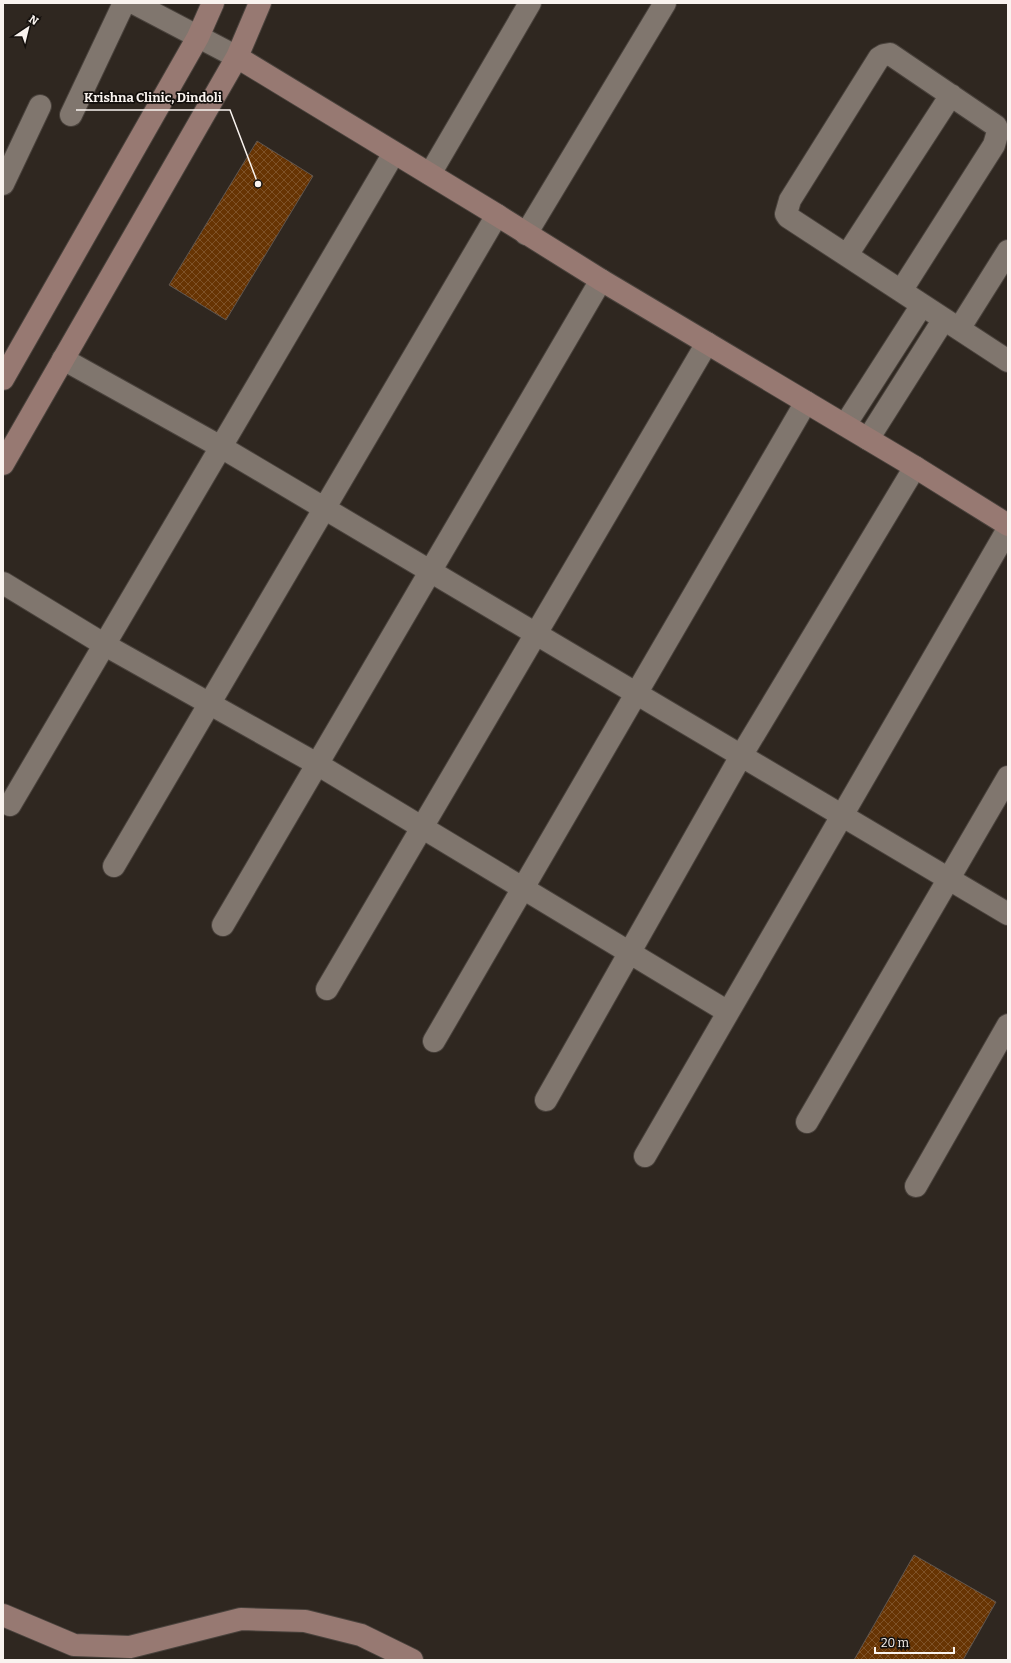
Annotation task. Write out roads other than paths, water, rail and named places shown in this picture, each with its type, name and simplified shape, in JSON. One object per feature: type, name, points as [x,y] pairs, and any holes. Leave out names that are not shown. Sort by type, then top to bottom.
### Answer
[{"type":"street","points":[[71,115],[124,3]]},
{"type":"street","points":[[134,3],[237,57],[497,214],[526,234],[601,280],[845,425],[1008,525]]},
{"type":"street","points":[[3,379],[198,37],[213,3]]},
{"type":"street","points":[[3,464],[237,57],[260,3]]},
{"type":"street","points":[[430,174],[530,3]]},
{"type":"street","points":[[526,234],[665,3]]},
{"type":"street","points":[[901,291],[997,138],[998,131],[996,126],[890,54],[879,58],[790,200],[786,210],[788,217],[847,255],[901,291],[922,305],[1008,361]]},
{"type":"street","points":[[847,255],[952,95]]},
{"type":"street","points":[[3,184],[40,106]]},
{"type":"street","points":[[10,805],[394,153]]},
{"type":"street","points":[[114,866],[497,214]]},
{"type":"street","points":[[868,439],[951,324],[1008,251]]},
{"type":"street","points":[[223,924],[601,280]]},
{"type":"street","points":[[845,425],[922,305]]},
{"type":"street","points":[[327,989],[706,343]]},
{"type":"street","points":[[63,360],[221,447],[1008,914]]},
{"type":"street","points":[[434,1041],[806,402]]},
{"type":"street","points":[[546,1100],[629,951],[741,756],[914,467]]},
{"type":"street","points":[[645,1156],[1008,529]]},
{"type":"street","points":[[3,583],[209,704],[317,764],[728,1012]]},
{"type":"street","points":[[807,1122],[1008,777]]},
{"type":"street","points":[[916,1186],[1008,1025]]},
{"type":"street","points":[[3,1615],[74,1645],[111,1653],[241,1619],[304,1620],[361,1635],[412,1660]]},
{"type":"place","name":"Krishna Clinic, Dindoli","points":[[258,184]]}]
